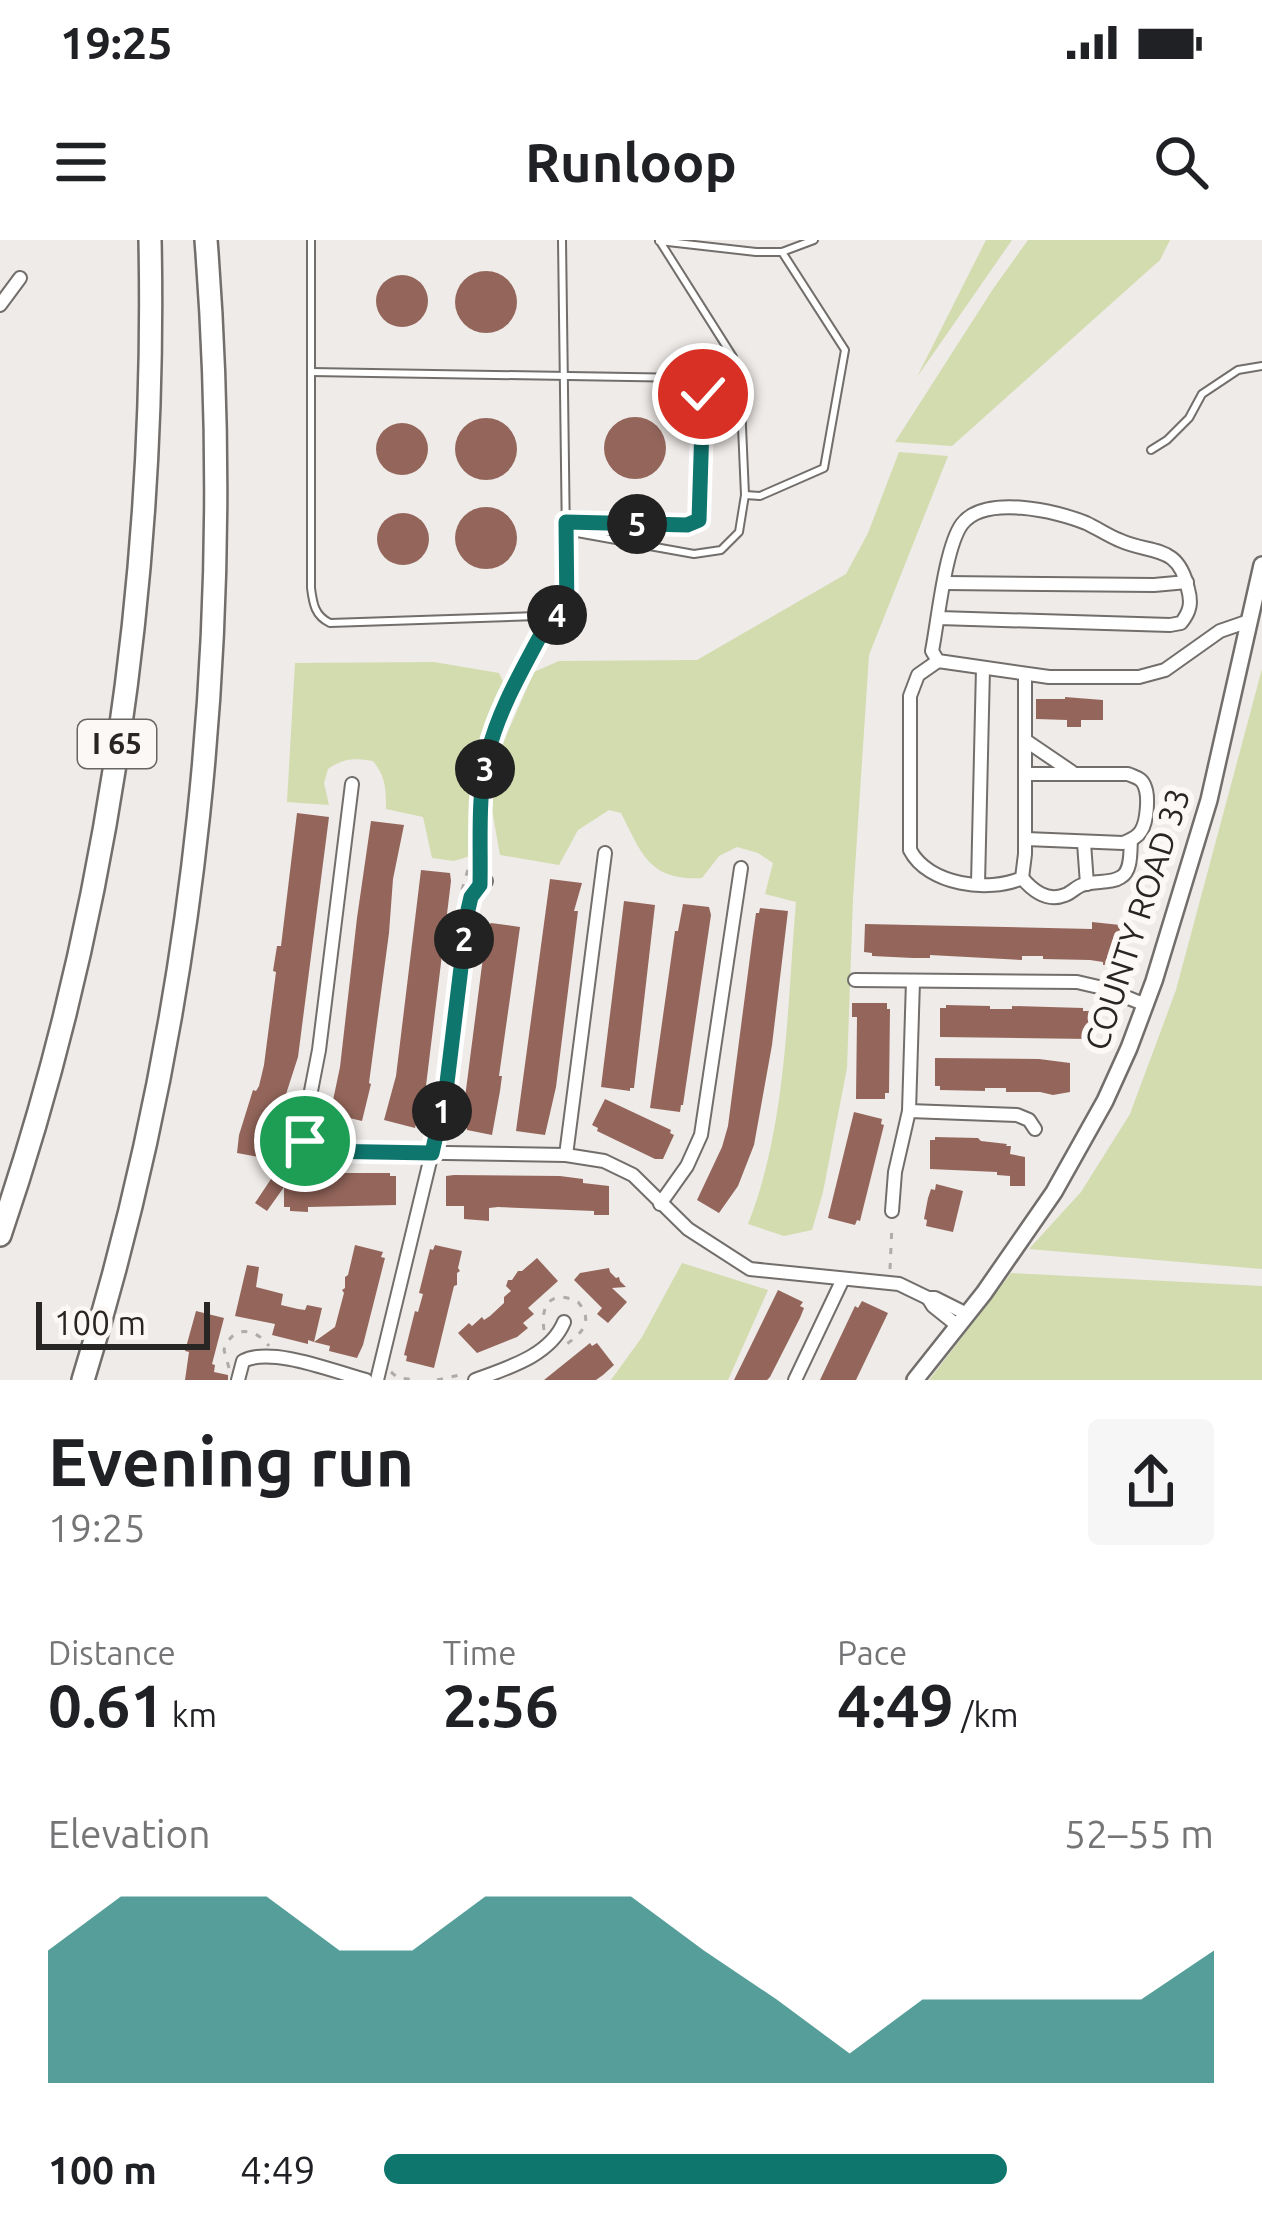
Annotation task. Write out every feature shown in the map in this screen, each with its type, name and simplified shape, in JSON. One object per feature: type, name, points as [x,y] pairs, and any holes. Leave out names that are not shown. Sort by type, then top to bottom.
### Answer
[{"type":"highway","name":"I 65","points":[[0,1235],[64,1013],[116,755],[132,634],[147,448],[150,240]]},
{"type":"highway","name":"I 65","points":[[82,1380],[139,1170],[165,1048],[197,835],[211,677],[217,499],[206,240]]},
{"type":"highway","points":[[217,499],[221,240]]},
{"type":"street","points":[[0,305],[20,278]]},
{"type":"street","points":[[938,661],[932,651],[952,546],[963,523],[995,508],[1041,509],[1088,524],[1123,543],[1166,553],[1176,561],[1191,603],[1181,623],[1170,625],[939,618]]},
{"type":"street","name":"COUNTY ROAD 33","points":[[915,1380],[1032,1226],[1077,1154],[1129,1048],[1208,800],[1262,565]]},
{"type":"street","points":[[945,583],[1186,582]]},
{"type":"street","points":[[1022,878],[1008,884],[958,882],[917,863],[910,850],[910,697],[918,675],[938,661],[1049,677],[1151,675],[1220,632],[1249,621]]},
{"type":"street","points":[[978,884],[983,668]]},
{"type":"street","points":[[1025,674],[1022,878],[1048,898],[1120,878],[1126,873],[1131,840]]},
{"type":"street","points":[[1025,740],[1073,772]]},
{"type":"street","points":[[1025,774],[1128,774],[1140,779],[1146,789],[1141,834],[1131,840],[1084,843],[1025,838]]},
{"type":"street","points":[[352,784],[319,1050],[303,1137],[319,1151],[566,1155],[604,1160],[633,1175],[688,1229],[750,1269],[899,1284],[935,1298],[963,1320]]},
{"type":"street","points":[[1084,843],[1088,884]]},
{"type":"street","points":[[566,1155],[605,853]]},
{"type":"street","points":[[660,1204],[687,1166],[700,1135],[740,868]]},
{"type":"street","points":[[377,1380],[446,1091],[468,910],[471,897],[483,883]]},
{"type":"street","points":[[854,980],[1077,982],[1146,1005]]},
{"type":"street","points":[[892,1211],[909,1111],[913,981]]},
{"type":"street","points":[[909,1111],[1017,1115],[1035,1129]]},
{"type":"street","points":[[795,1380],[843,1279]]},
{"type":"street","points":[[475,1380],[544,1348],[564,1322]]},
{"type":"street","points":[[234,1377],[243,1361],[262,1355],[366,1380]]},
{"type":"lane","points":[[310,240],[311,588],[314,607],[330,623],[567,615],[562,240]]},
{"type":"lane","points":[[566,526],[694,554],[721,550],[739,532],[745,495],[741,404],[733,357],[659,240]]},
{"type":"lane","points":[[659,240],[756,252],[782,251],[814,240]]},
{"type":"lane","points":[[745,495],[760,496],[824,467],[845,350],[782,251]]},
{"type":"lane","points":[[1151,450],[1189,418],[1202,394],[1238,370],[1262,366]]},
{"type":"lane","points":[[311,372],[690,378],[699,382],[703,394],[699,520],[687,525],[566,526]]},
{"type":"lane","points":[[483,883],[482,786],[488,750],[551,615]]},
{"type":"path","points":[[462,890],[468,869]]},
{"type":"path","points":[[293,1128],[277,1147],[284,1168],[304,1173],[326,1161]]},
{"type":"path","points":[[888,1283],[892,1211]]},
{"type":"path","points":[[234,1377],[224,1350],[231,1336],[251,1331],[274,1349]]},
{"type":"path","points":[[390,1363],[394,1376],[417,1380]]},
{"type":"green space","points":[[986,240],[1012,240],[917,377]]},
{"type":"green space","points":[[1028,240],[1170,240],[1160,260],[952,446],[895,442],[993,289]]},
{"type":"green space","points":[[899,452],[948,456],[869,655],[847,1068],[812,1230],[784,1236],[748,1224],[778,1107],[796,902],[765,894],[773,863],[737,847],[719,856],[702,878],[670,875],[642,852],[621,813],[609,810],[578,830],[559,865],[500,855],[492,810],[496,759],[534,672],[559,661],[697,660],[846,574],[868,533]]},
{"type":"green space","points":[[434,662],[499,673],[505,686],[472,779],[477,854],[454,861],[432,858],[423,817],[386,809],[381,772],[373,761],[349,760],[328,769],[324,783],[329,805],[287,802],[295,663]]},
{"type":"green space","points":[[1262,669],[1262,1269],[1029,1249],[1081,1192],[1130,1114],[1176,990]]},
{"type":"green space","points":[[682,1263],[768,1290],[728,1380],[611,1380],[642,1337]]},
{"type":"green space","points":[[1011,1273],[1262,1286],[1262,1380],[929,1380]]},
{"type":"building","points":[[486,271],[508,280],[517,302],[508,324],[486,333],[464,324],[455,302],[464,280]]},
{"type":"building","points":[[402,275],[420,283],[428,301],[420,319],[402,327],[384,319],[376,301],[384,283]]},
{"type":"building","points":[[635,417],[657,426],[666,448],[657,470],[635,479],[613,470],[604,448],[613,426]]},
{"type":"building","points":[[486,418],[508,427],[517,449],[508,471],[486,480],[464,471],[455,449],[464,427]]},
{"type":"building","points":[[402,423],[420,431],[428,449],[420,467],[402,475],[384,467],[376,449],[384,431]]},
{"type":"building","points":[[486,507],[508,516],[517,538],[508,560],[486,569],[464,560],[455,538],[464,516]]},
{"type":"building","points":[[403,513],[421,521],[429,539],[421,557],[403,565],[385,557],[377,539],[385,521]]},
{"type":"building","points":[[1036,699],[1103,700],[1103,720],[1081,720],[1081,727],[1067,727],[1067,720],[1036,719]]},
{"type":"building","points":[[297,813],[329,817],[298,1057],[277,1122],[272,1123],[266,1154],[258,1153],[259,1157],[237,1153],[264,1065]]},
{"type":"building","points":[[371,821],[404,825],[393,879],[371,1084],[362,1121],[337,1115],[332,1105]]},
{"type":"building","points":[[421,870],[450,873],[451,881],[425,1094],[415,1128],[384,1120],[396,1076]]},
{"type":"building","points":[[550,879],[582,883],[574,911],[578,911],[556,1087],[545,1135],[516,1131]]},
{"type":"building","points":[[624,901],[655,905],[630,1091],[601,1087]]},
{"type":"building","points":[[683,904],[709,907],[711,915],[680,1112],[650,1108]]},
{"type":"building","points":[[760,908],[788,911],[772,1045],[754,1145],[738,1186],[719,1213],[697,1200],[728,1126]]},
{"type":"building","points":[[1092,922],[1120,925],[1120,962],[1103,965],[1043,956],[1022,956],[1022,960],[913,958],[864,952],[865,924],[1092,929]]},
{"type":"building","points":[[491,923],[520,927],[492,1135],[467,1130],[462,1121]]},
{"type":"building","points":[[852,1003],[887,1003],[890,1009],[889,1093],[885,1099],[856,1099],[857,1017],[852,1017]]},
{"type":"building","points":[[940,1008],[1083,1008],[1089,1011],[1089,1039],[940,1037]]},
{"type":"building","points":[[935,1058],[1070,1063],[1070,1092],[940,1090],[935,1086]]},
{"type":"building","points":[[605,1099],[671,1130],[674,1135],[663,1159],[597,1131],[592,1125]]},
{"type":"building","points":[[854,1112],[882,1119],[884,1125],[860,1221],[855,1225],[828,1218]]},
{"type":"building","points":[[978,1138],[1011,1146],[1010,1154],[1025,1157],[1025,1186],[1010,1186],[1010,1176],[997,1172],[930,1169],[930,1140]]},
{"type":"building","points":[[273,1176],[279,1181],[318,1183],[318,1176],[396,1176],[396,1205],[290,1211],[284,1207],[284,1187],[267,1211],[255,1203]]},
{"type":"building","points":[[446,1176],[583,1179],[583,1183],[609,1186],[609,1215],[498,1207],[489,1208],[489,1221],[464,1219],[464,1206],[446,1206]]},
{"type":"building","points":[[936,1184],[963,1191],[953,1232],[926,1226],[928,1198]]},
{"type":"building","points":[[355,1245],[383,1252],[385,1258],[357,1358],[314,1342],[335,1327]]},
{"type":"building","points":[[435,1245],[462,1251],[434,1368],[406,1361],[404,1355],[423,1294],[419,1293],[430,1249]]},
{"type":"building","points":[[537,1258],[558,1281],[528,1308],[534,1314],[523,1323],[528,1328],[477,1353],[458,1333],[504,1303],[511,1291],[508,1280]]},
{"type":"building","points":[[247,1265],[259,1267],[256,1287],[283,1294],[281,1305],[322,1308],[314,1342],[272,1335],[275,1324],[235,1316]]},
{"type":"building","points":[[609,1268],[626,1287],[612,1288],[627,1302],[608,1323],[597,1314],[602,1308],[574,1280],[580,1273]]},
{"type":"building","points":[[778,1290],[803,1302],[800,1318],[767,1380],[734,1380]]},
{"type":"building","points":[[862,1301],[888,1313],[856,1380],[820,1380],[855,1306]]},
{"type":"building","points":[[196,1311],[224,1318],[212,1364],[214,1372],[228,1375],[228,1380],[185,1380],[189,1352],[185,1351]]},
{"type":"building","points":[[590,1343],[597,1343],[614,1365],[603,1375],[596,1380],[544,1380]]},
{"type":"route","points":[[305,1141],[319,1151],[432,1153],[446,1091],[468,910],[480,885],[482,786],[488,750],[551,615],[567,615],[566,522],[687,525],[699,520],[703,394]]}]
